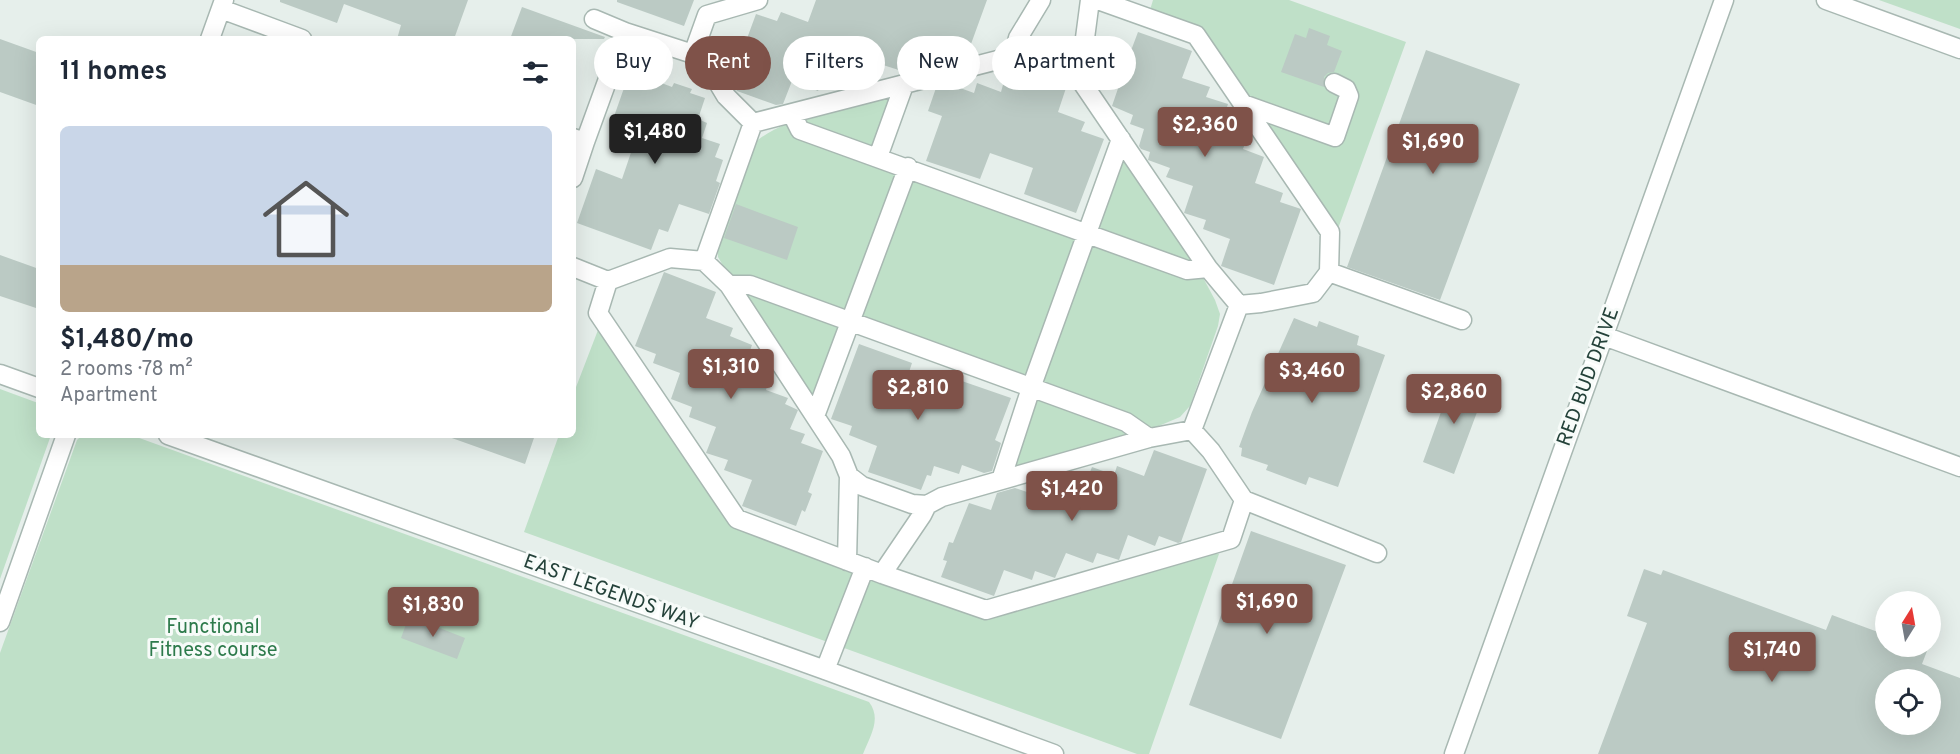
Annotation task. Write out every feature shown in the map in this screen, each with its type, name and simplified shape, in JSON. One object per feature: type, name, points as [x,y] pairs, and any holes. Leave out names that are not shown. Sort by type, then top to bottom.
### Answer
[{"type":"street","points":[[699,36],[707,15],[758,0]]},
{"type":"street","points":[[1019,36],[1041,0]]},
{"type":"street","points":[[1085,36],[1090,0]]},
{"type":"street","points":[[1098,0],[1196,35],[1330,232],[1329,272],[1313,293],[1261,303],[1239,304]]},
{"type":"street","name":"RED BUD DRIVE","points":[[1454,754],[1724,0]]},
{"type":"street","points":[[1826,0],[1960,49]]},
{"type":"street","points":[[211,36],[222,5],[295,36]]},
{"type":"street","points":[[594,19],[625,32],[685,51]]},
{"type":"street","points":[[576,159],[579,140],[625,32]]},
{"type":"street","points":[[1243,104],[1335,137],[1348,96],[1346,88],[1334,83]]},
{"type":"street","points":[[753,123],[897,87]]},
{"type":"street","points":[[722,90],[753,123]]},
{"type":"street","points":[[878,157],[902,90]]},
{"type":"street","points":[[1087,90],[1208,268],[1239,304]]},
{"type":"street","points":[[792,114],[800,129],[1187,270],[1208,268]]},
{"type":"street","points":[[704,261],[753,123]]},
{"type":"street","points":[[1001,480],[1031,388],[1121,139]]},
{"type":"street","points":[[815,416],[908,168]]},
{"type":"street","points":[[576,268],[608,281],[670,258],[704,261],[729,285],[841,456],[849,476],[847,561]]},
{"type":"street","points":[[1329,272],[1462,320]]},
{"type":"street","points":[[608,281],[598,313],[737,519],[882,574],[986,610],[1231,538],[1244,500]]},
{"type":"street","points":[[729,285],[750,285],[1126,423],[1149,438]]},
{"type":"street","points":[[1192,430],[1239,304]]},
{"type":"street","points":[[1604,336],[1960,466]]},
{"type":"street","points":[[0,374],[36,387]]},
{"type":"street","points":[[849,476],[862,486],[912,504],[927,505],[942,497],[1149,438],[1192,430]]},
{"type":"street","points":[[1192,430],[1211,451],[1244,500],[1377,553]]},
{"type":"street","points":[[0,622],[65,438]]},
{"type":"street","name":"EAST LEGENDS WAY","points":[[176,438],[1054,754]]},
{"type":"street","points":[[882,574],[922,516],[927,505]]},
{"type":"street","points":[[825,670],[865,567]]},
{"type":"green space","points":[[1153,0],[1289,0],[1406,42],[1339,226],[1334,226],[1197,28],[1150,10]]},
{"type":"green space","points":[[1879,0],[1960,0],[1960,29]]},
{"type":"green space","points":[[891,97],[869,162],[1089,243],[1122,158],[1126,160],[1192,257],[1220,314],[1218,326],[1190,406],[1180,417],[1128,439],[1014,470],[1039,386],[846,315],[814,400],[743,300],[718,257],[718,243],[753,145],[764,136],[796,120]]},
{"type":"green space","points":[[598,330],[600,330],[737,528],[982,618],[1214,553],[1219,554],[1149,754],[1137,754],[524,532],[558,438],[576,438],[576,387]]},
{"type":"green space","points":[[0,389],[36,402],[36,438],[50,438],[0,579]]},
{"type":"green space","name":"Functional Fitness course","points":[[79,438],[139,438],[869,702],[875,715],[871,734],[863,754],[0,754],[0,653]]},
{"type":"building","points":[[280,0],[468,0],[455,36],[398,36],[401,25],[344,4],[337,23],[280,2]]},
{"type":"building","points":[[617,0],[694,0],[684,26],[617,2]]},
{"type":"building","points":[[816,0],[987,0],[974,36],[897,36],[897,69],[885,66],[885,36],[783,36],[783,90],[788,90],[783,104],[776,105],[737,91],[771,90],[771,36],[748,36],[756,14],[777,21],[781,12],[808,22]]},
{"type":"building","points":[[522,7],[602,36],[594,36],[594,39],[576,39],[576,36],[511,36]]},
{"type":"building","points":[[1309,28],[1330,36],[1327,45],[1342,51],[1334,72],[1324,77],[1324,87],[1281,72],[1295,34],[1306,38]]},
{"type":"building","points":[[1138,32],[1192,51],[1182,78],[1210,87],[1206,97],[1228,104],[1219,130],[1246,140],[1243,149],[1264,157],[1255,183],[1283,193],[1280,202],[1301,209],[1274,285],[1221,266],[1230,239],[1203,229],[1206,220],[1184,213],[1193,186],[1166,177],[1170,168],[1148,160],[1150,152],[1139,146],[1144,129],[1130,124],[1133,115],[1112,106],[1117,90],[1136,90],[1136,37]]},
{"type":"building","points":[[0,39],[36,52],[36,105],[0,92]]},
{"type":"building","points":[[1426,50],[1520,84],[1440,300],[1347,267]]},
{"type":"building","points":[[674,83],[685,87],[685,90],[692,90],[690,93],[705,98],[698,119],[707,123],[702,138],[720,144],[715,157],[723,160],[716,181],[720,183],[709,214],[679,204],[668,232],[659,229],[651,250],[577,223],[596,169],[622,179],[637,135],[611,125],[623,90],[673,90]]},
{"type":"building","points":[[980,84],[1001,92],[1002,90],[1065,90],[1058,112],[1085,122],[1081,131],[1104,139],[1076,213],[1024,194],[1033,168],[990,153],[980,179],[926,161],[942,116],[928,111],[935,90],[966,90],[974,93],[975,90],[980,90]]},
{"type":"building","points":[[736,204],[798,227],[787,260],[724,238]]},
{"type":"building","points":[[0,255],[36,268],[36,308],[0,296]]},
{"type":"building","points":[[664,272],[716,292],[706,318],[733,328],[730,336],[752,345],[743,370],[769,380],[766,390],[788,398],[785,404],[798,410],[790,429],[805,434],[801,443],[823,451],[808,492],[812,494],[796,526],[742,506],[752,480],[724,470],[728,460],[706,453],[716,427],[689,417],[692,407],[671,399],[680,373],[653,363],[656,354],[635,346]]},
{"type":"building","points":[[1294,318],[1317,327],[1319,321],[1359,336],[1357,345],[1385,355],[1338,487],[1309,477],[1306,485],[1266,470],[1268,465],[1241,456],[1242,448],[1239,447],[1252,412]]},
{"type":"building","points":[[859,344],[912,363],[903,390],[947,404],[956,379],[1011,398],[995,440],[1001,443],[992,471],[984,473],[962,465],[959,474],[934,466],[931,476],[927,475],[921,490],[868,472],[877,446],[849,435],[852,426],[831,419]]},
{"type":"building","points":[[1454,376],[1486,388],[1454,474],[1423,462]]},
{"type":"building","points":[[452,438],[534,438],[525,464]]},
{"type":"building","points":[[1154,450],[1207,469],[1181,542],[1159,536],[1155,546],[1128,535],[1119,560],[1097,553],[1093,563],[1066,553],[1055,578],[1035,571],[1032,580],[1004,570],[994,596],[941,577],[947,561],[943,560],[949,542],[953,543],[969,503],[991,510],[997,493],[1015,488],[1027,492],[1030,484],[1052,493],[1056,483],[1082,492],[1092,467],[1114,475],[1117,466],[1144,476]]},
{"type":"building","points":[[1251,531],[1346,565],[1281,739],[1189,705]]},
{"type":"building","points":[[1644,569],[1661,575],[1663,570],[1826,630],[1832,615],[1875,631],[1875,657],[1925,657],[1922,664],[1936,669],[1875,669],[1875,735],[1941,735],[1941,671],[1960,678],[1960,754],[1598,754],[1647,623],[1627,616]]},
{"type":"building","points":[[409,616],[465,638],[457,659],[401,638]]}]
